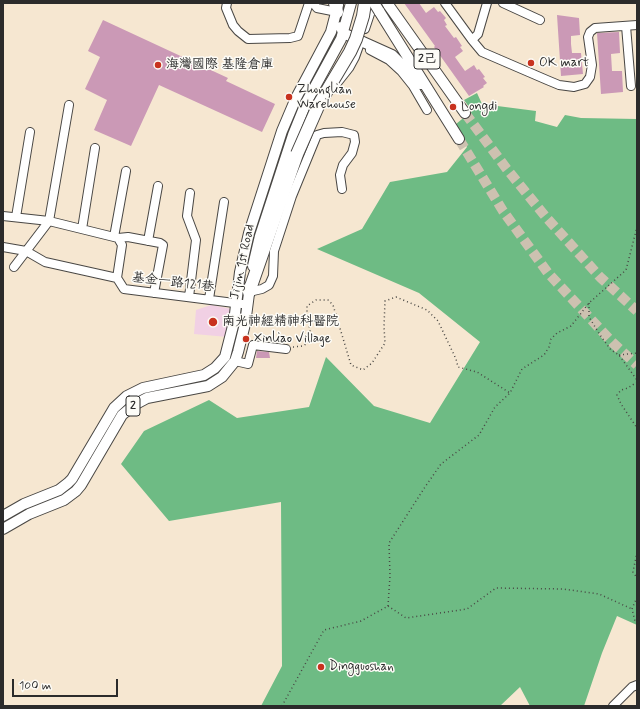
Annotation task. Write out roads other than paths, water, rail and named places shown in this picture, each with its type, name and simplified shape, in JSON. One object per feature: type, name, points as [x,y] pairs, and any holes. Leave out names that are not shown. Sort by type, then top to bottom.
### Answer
[{"type":"highway","points":[[243,291],[297,154],[319,104],[356,39],[363,16],[378,6]]},
{"type":"main road","name":"Jijin 1st Road","points":[[3,516],[24,504],[59,490],[68,483],[72,479],[114,408],[127,396],[143,388],[204,375],[215,368],[225,357],[228,349],[236,303],[243,291],[292,135],[306,103],[343,33],[350,5]]},
{"type":"main road","points":[[337,6],[343,33],[392,55],[437,104]]},
{"type":"main road","name":"Jijin 1st Road","points":[[3,529],[29,514],[64,500],[76,491],[122,415],[134,405],[147,398],[208,386],[222,377],[235,361],[247,304],[240,272],[249,233],[282,131],[296,98],[331,32],[337,6]]},
{"type":"main road","name":"2己","points":[[378,6],[459,139]]},
{"type":"main road","name":"2己","points":[[378,6],[466,113]]},
{"type":"main road","points":[[289,114],[299,120]]},
{"type":"street","points":[[227,3],[226,8],[233,25],[248,39],[290,38],[298,36],[309,3]]},
{"type":"street","points":[[313,3],[317,8],[337,6]]},
{"type":"street","points":[[445,3],[482,52],[559,85],[574,87],[585,84],[590,77],[592,65],[588,37],[590,32],[595,28],[637,25]]},
{"type":"street","points":[[472,40],[478,34],[487,3]]},
{"type":"street","points":[[503,3],[540,20]]},
{"type":"street","points":[[299,120],[341,79],[355,57],[378,6],[350,5]]},
{"type":"street","points":[[626,26],[631,86]]},
{"type":"street","points":[[361,41],[372,51],[389,60],[401,71],[413,86],[427,110]]},
{"type":"street","points":[[14,267],[49,221],[69,105]]},
{"type":"street","points":[[16,217],[30,132]]},
{"type":"street","points":[[243,291],[262,290],[269,285],[273,276],[274,251],[292,196],[316,135],[342,132],[354,135],[355,142],[352,153],[343,166],[340,175],[342,189]]},
{"type":"street","points":[[82,229],[95,148]]},
{"type":"street","name":"基金一路121巷","points":[[126,171],[116,237],[122,245],[117,278],[124,289],[247,304]]},
{"type":"street","points":[[148,241],[158,186]]},
{"type":"street","points":[[189,297],[196,240],[187,216],[190,192]]},
{"type":"street","points":[[209,299],[224,202]]},
{"type":"street","points":[[3,216],[49,221],[116,237],[128,237],[160,243],[163,245],[154,293]]},
{"type":"street","points":[[3,247],[26,251],[45,262],[117,278]]},
{"type":"street","points":[[235,361],[248,364],[253,345],[286,349]]},
{"type":"street","points":[[612,706],[632,686],[637,685]]},
{"type":"tunnel","points":[[465,113],[506,168],[545,216],[600,277],[637,311]]},
{"type":"tunnel","points":[[459,139],[503,211],[548,273],[612,342],[637,365]]},
{"type":"place","name":"OK mart","points":[[531,63]]},
{"type":"place","name":"海灣國際 基隆倉庫","points":[[158,65]]},
{"type":"place","name":"Zhonglian Warehouse","points":[[289,97]]},
{"type":"place","name":"Longdi","points":[[453,107]]},
{"type":"place","name":"南光神經精神科醫院","points":[[213,322]]},
{"type":"place","name":"Xinliao Village","points":[[246,339]]},
{"type":"place","name":"Dingguoshan","points":[[321,667]]}]
